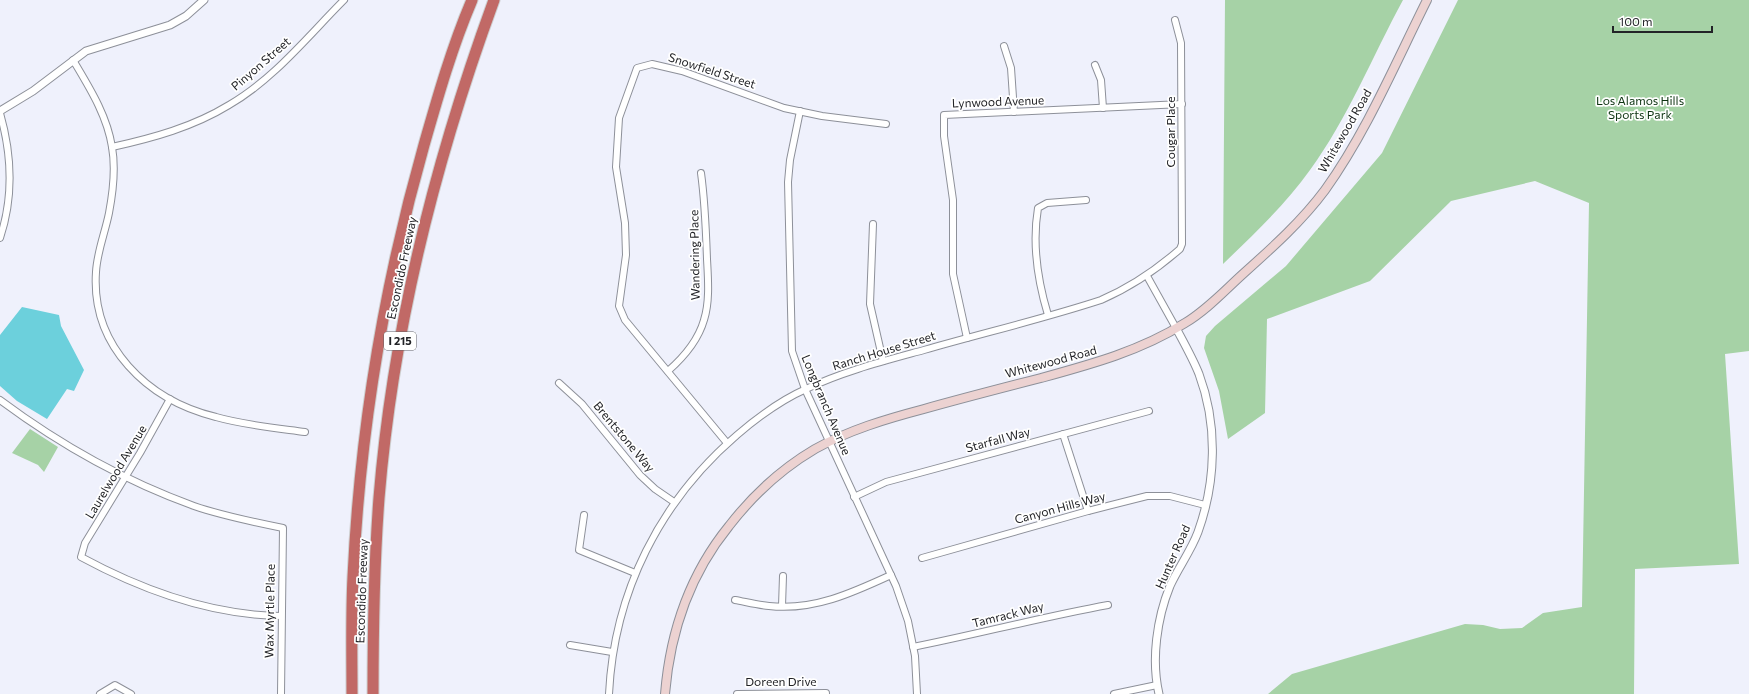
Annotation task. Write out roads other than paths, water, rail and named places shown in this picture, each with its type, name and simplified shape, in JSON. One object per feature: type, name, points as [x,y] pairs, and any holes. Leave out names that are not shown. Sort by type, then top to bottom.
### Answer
[{"type":"highway","name":"Escondido Freeway","points":[[352,694],[353,578],[356,527],[364,445],[388,288],[410,196],[439,92],[472,0]]},
{"type":"highway","name":"Escondido Freeway","points":[[373,694],[373,601],[379,498],[397,358],[412,275],[434,186],[468,71],[494,0]]},
{"type":"main road","name":"Whitewood Road","points":[[665,694],[667,673],[676,630],[690,591],[708,556],[726,529],[760,491],[794,464],[829,442],[860,428],[895,417],[1102,361],[1142,346],[1176,328],[1201,311],[1274,247],[1323,192],[1345,160],[1365,125],[1427,0]]},
{"type":"street","points":[[0,238],[8,205],[10,165],[9,150],[0,112],[33,91],[86,51],[170,25],[186,16],[204,0]]},
{"type":"street","name":"Pinyon Street","points":[[112,146],[151,138],[176,130],[230,105],[283,63],[344,0]]},
{"type":"street","name":"Cougar Place","points":[[1175,20],[1181,43],[1182,244]]},
{"type":"street","points":[[1004,46],[1011,68],[1014,112]]},
{"type":"street","points":[[73,60],[98,104],[105,120],[112,146],[113,188],[96,272],[98,311],[114,347],[126,364],[140,378],[170,399],[215,417],[305,432]]},
{"type":"street","name":"Snowfield Street","points":[[668,371],[625,320],[619,306],[626,255],[626,223],[619,194],[616,167],[619,118],[637,68],[652,64],[682,72],[784,108],[822,116],[886,124]]},
{"type":"street","points":[[1095,65],[1101,80],[1103,108]]},
{"type":"street","name":"Lynwood Avenue","points":[[966,338],[953,274],[953,200],[944,136],[944,115],[1182,104]]},
{"type":"street","name":"Longbranch Avenue","points":[[800,111],[790,160],[788,182],[789,279],[792,351],[805,389],[891,575],[908,621],[913,647],[917,694]]},
{"type":"street","name":"Wandering Place","points":[[668,371],[683,358],[694,343],[705,319],[708,285],[705,204],[701,173]]},
{"type":"street","points":[[1048,315],[1041,293],[1037,266],[1036,222],[1038,208],[1047,203],[1086,200]]},
{"type":"street","points":[[873,224],[870,304],[884,361]]},
{"type":"street","name":"Ranch House Street","points":[[608,694],[612,652],[618,624],[634,573],[657,528],[674,502],[699,472],[727,443],[767,412],[805,389],[847,372],[1101,300],[1148,276],[1180,249],[1182,244]]},
{"type":"street","name":"Hunter Road","points":[[1148,276],[1199,374],[1210,414],[1213,446],[1212,471],[1206,505],[1198,533],[1170,587],[1161,615],[1157,638],[1157,685],[1159,694]]},
{"type":"street","points":[[668,371],[727,443]]},
{"type":"street","name":"Brentstone Way","points":[[559,383],[582,404],[640,475],[655,489],[674,502]]},
{"type":"street","name":"Laurelwood Avenue","points":[[170,399],[126,477],[85,544],[82,557],[129,581],[197,604],[239,612],[281,616]]},
{"type":"street","points":[[0,400],[31,422],[87,457],[126,477]]},
{"type":"street","name":"Starfall Way","points":[[854,497],[886,482],[1149,411]]},
{"type":"street","points":[[1063,434],[1088,511]]},
{"type":"street","name":"Wax Myrtle Place","points":[[126,477],[162,494],[201,508],[242,520],[283,528],[281,694]]},
{"type":"street","name":"Canyon Hills Way","points":[[922,558],[1088,511],[1148,496],[1170,496],[1206,505]]},
{"type":"street","points":[[584,515],[579,550],[634,573]]},
{"type":"street","points":[[735,600],[770,606],[811,605],[838,599],[891,575]]},
{"type":"street","points":[[782,606],[783,576]]},
{"type":"street","name":"Tamrack Way","points":[[913,647],[1108,605]]},
{"type":"street","points":[[570,645],[612,652]]},
{"type":"street","points":[[100,694],[115,685],[131,694]]},
{"type":"street","points":[[1114,694],[1157,685]]},
{"type":"street","name":"Doreen Drive","points":[[737,694],[826,693]]},
{"type":"water","points":[[22,307],[59,315],[61,326],[84,370],[74,391],[67,389],[47,419],[17,401],[0,386],[0,335]]},
{"type":"park label","name":"Los Alamos Hills Sports Park","points":[[1640,108]]}]
